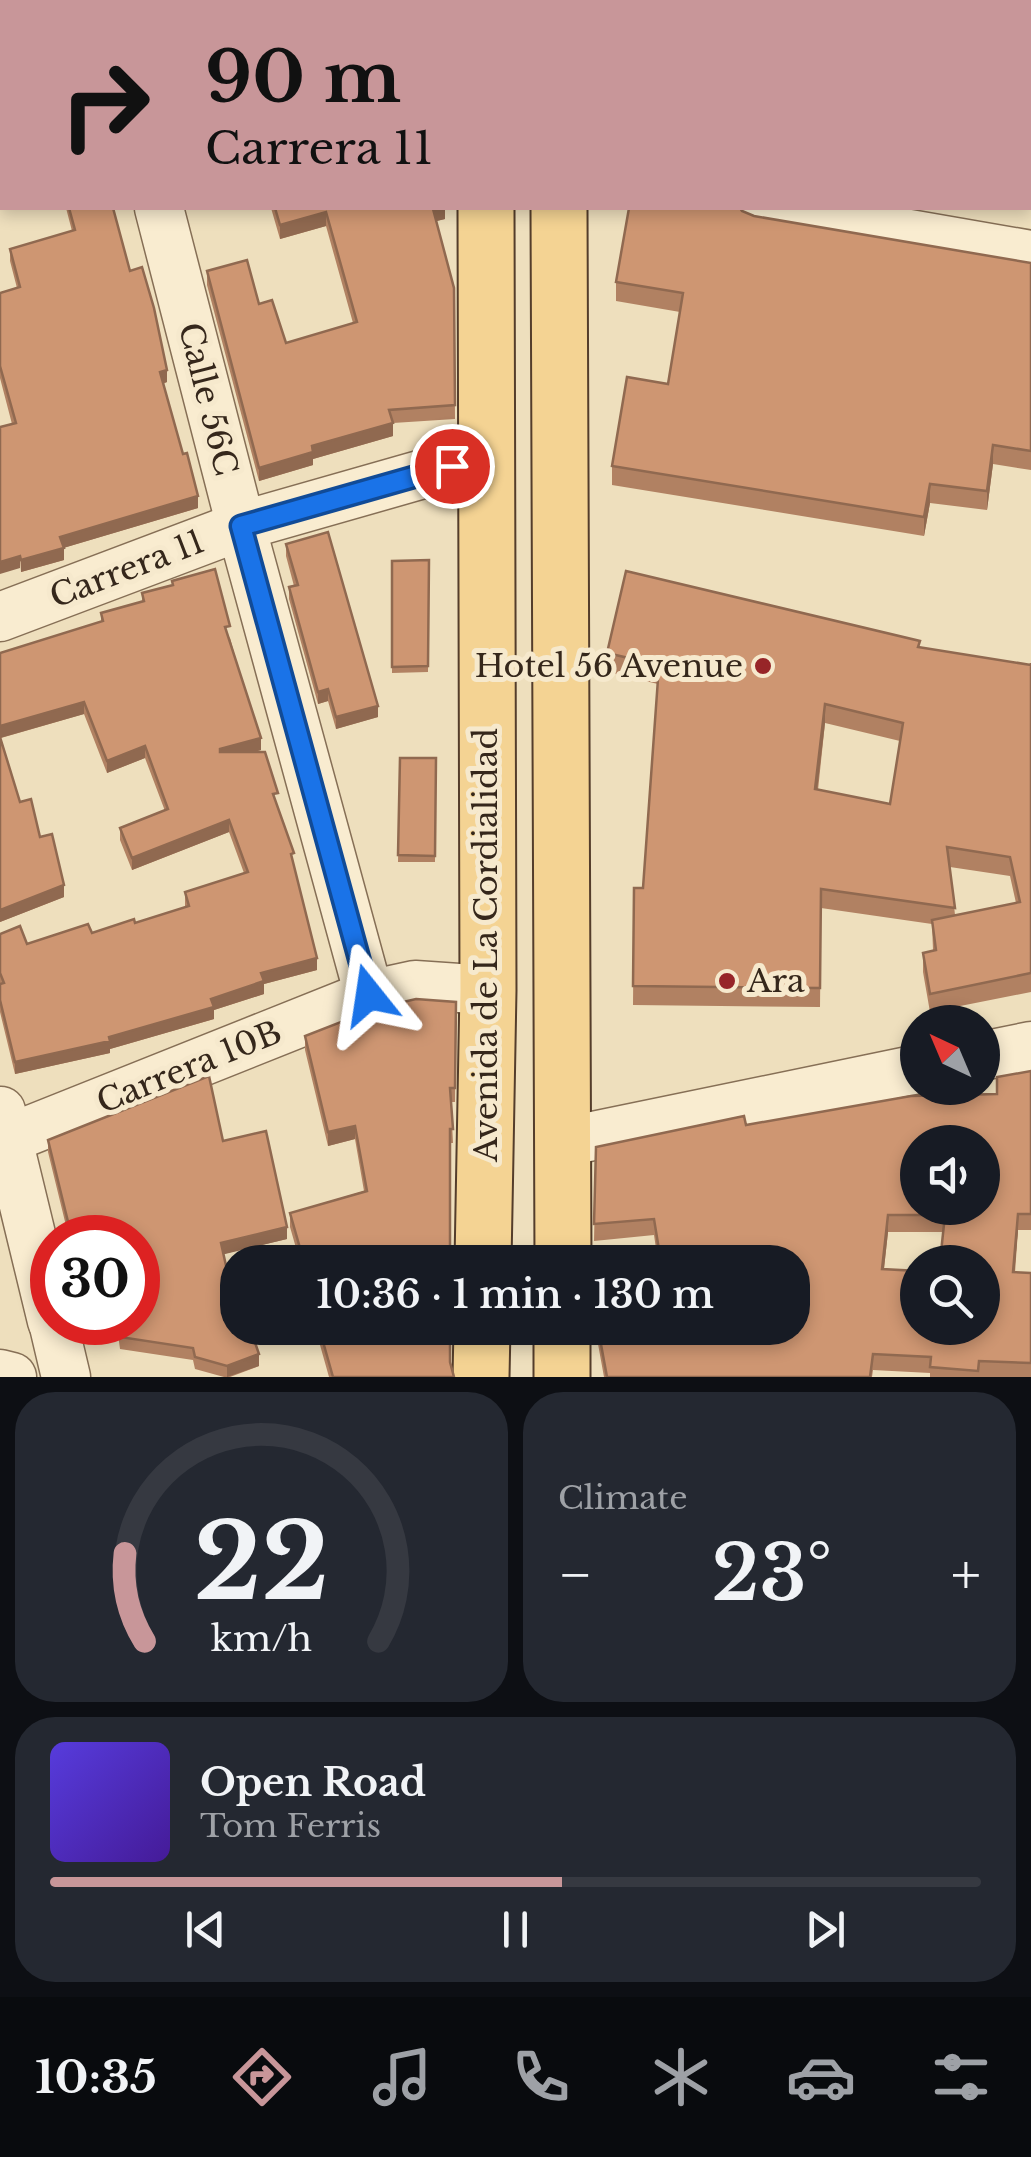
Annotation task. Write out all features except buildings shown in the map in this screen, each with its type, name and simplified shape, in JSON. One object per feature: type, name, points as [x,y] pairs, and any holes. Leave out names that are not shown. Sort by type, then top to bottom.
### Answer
[{"type":"main road","name":"Avenida de La Cordialidad","points":[[483,1245],[488,990],[486,210]]},
{"type":"main road","points":[[559,210],[562,1245]]},
{"type":"main road","points":[[481,1377],[482,1345]]},
{"type":"main road","points":[[562,1345],[562,1377]]},
{"type":"street","name":"Calle 56C","points":[[160,210],[369,995]]},
{"type":"street","points":[[770,210],[1031,256]]},
{"type":"street","name":"Carrera 11","points":[[0,617],[241,526],[486,456]]},
{"type":"street","name":"Carrera 10B","points":[[4,1123],[369,995],[415,985],[488,990]]},
{"type":"street","points":[[1000,1052],[1031,1046]]},
{"type":"street","points":[[564,1142],[900,1073]]},
{"type":"street","points":[[4,1123],[30,1229]]},
{"type":"street","points":[[58,1345],[66,1377]]},
{"type":"street","points":[[0,1374],[12,1377]]},
{"type":"place","name":"Hotel 56 Avenue","points":[[763,666]]},
{"type":"place","name":"Ara","points":[[727,981]]},
{"type":"route","points":[[369,995],[241,526],[452,466]]}]
